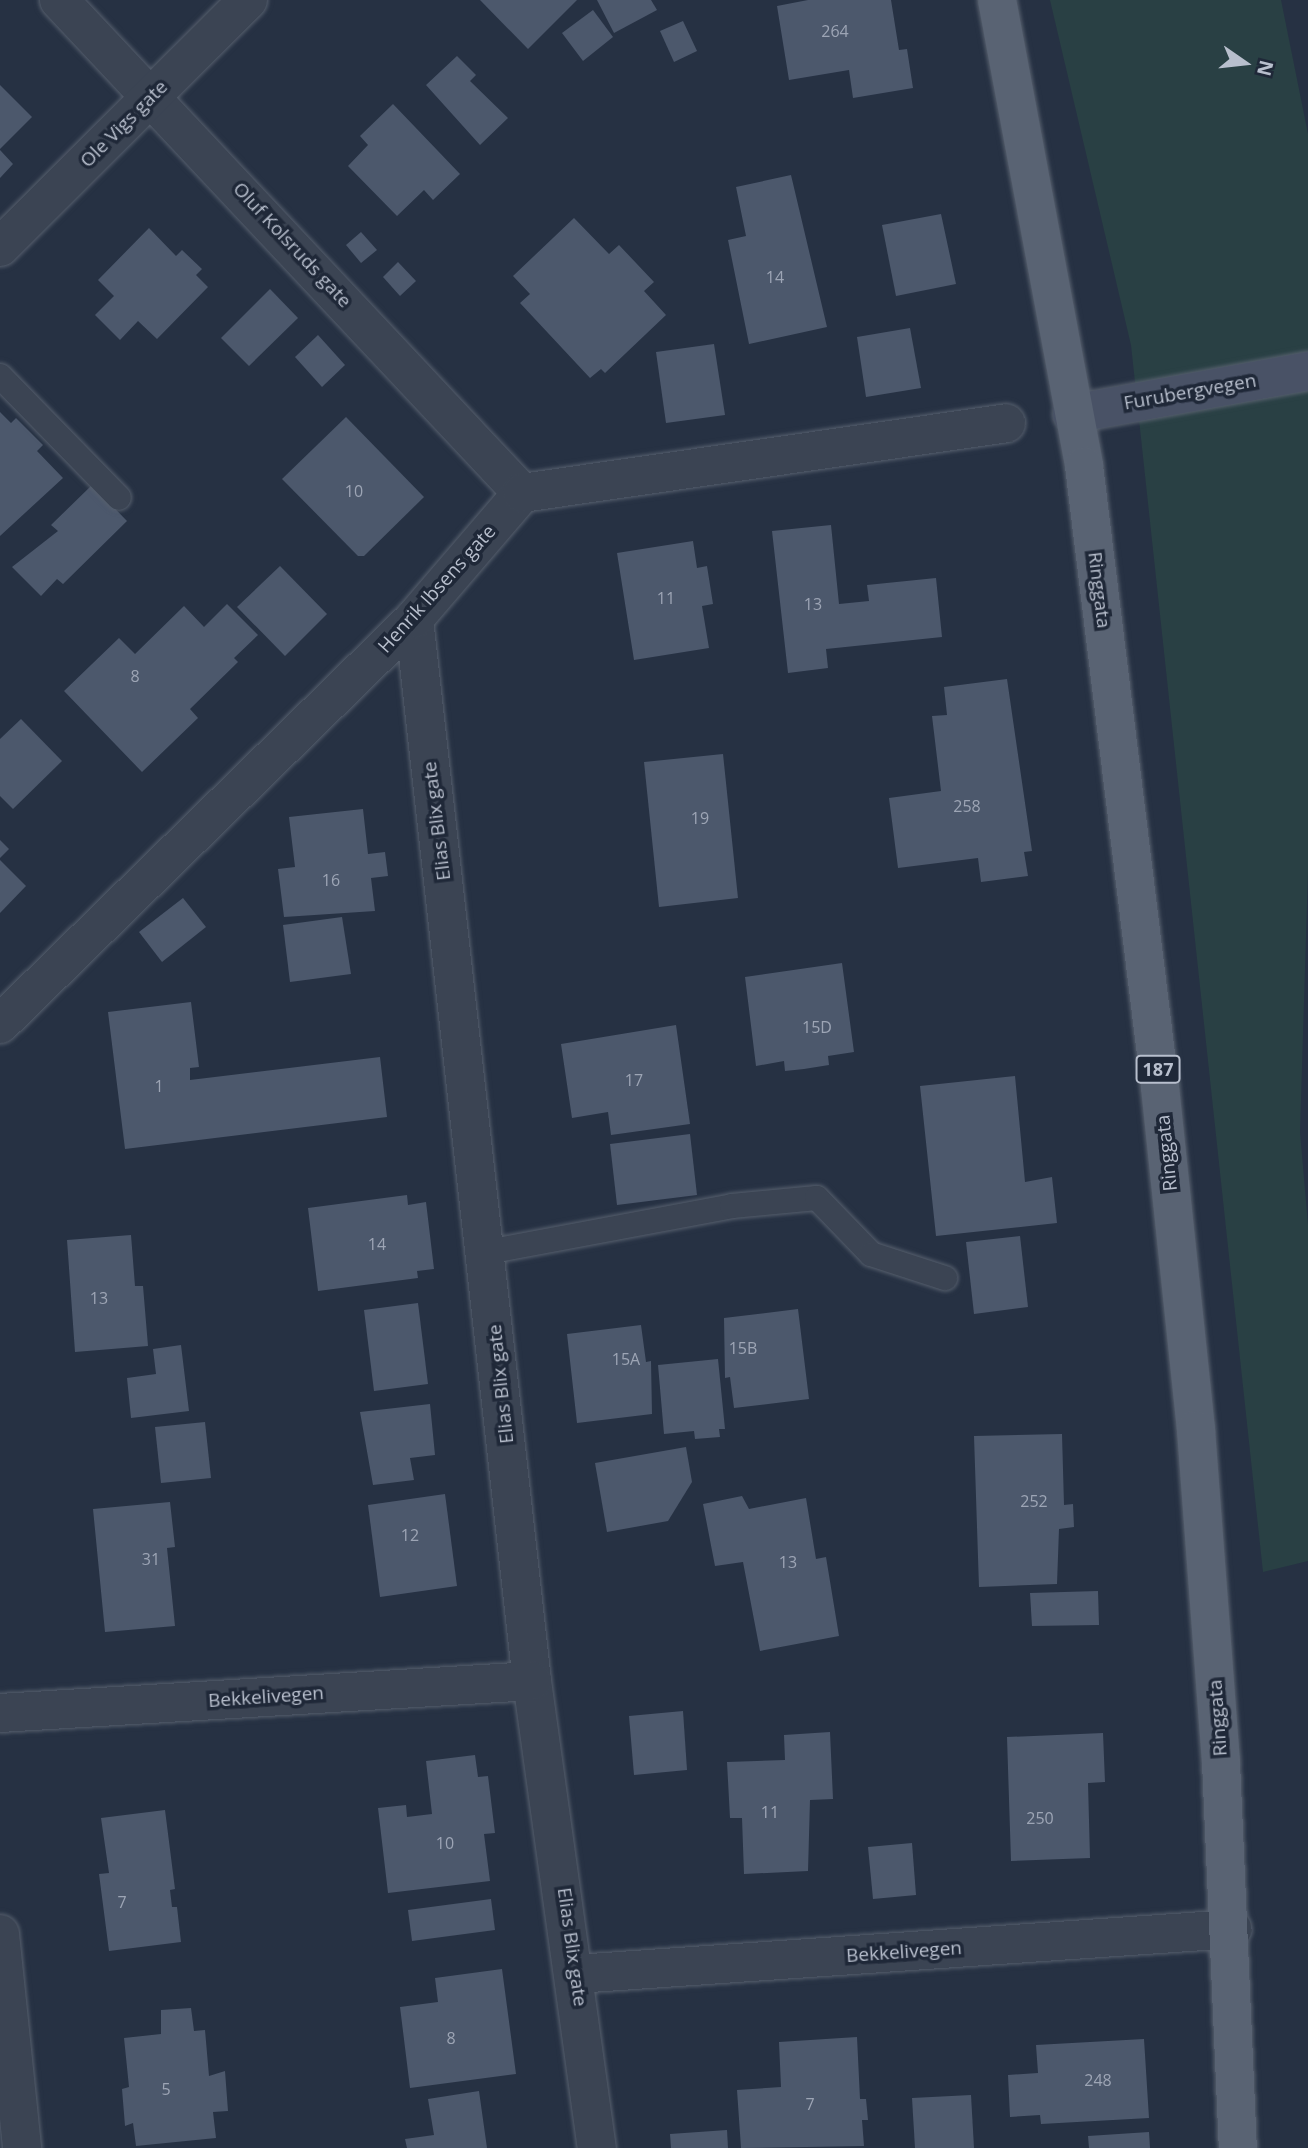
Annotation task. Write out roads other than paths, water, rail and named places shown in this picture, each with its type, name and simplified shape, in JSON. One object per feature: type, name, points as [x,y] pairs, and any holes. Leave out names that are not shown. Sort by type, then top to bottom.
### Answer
[{"type":"main road","name":"Ringgata","points":[[997,0],[1072,414],[1084,466],[1165,1128],[1196,1430],[1232,1929],[1238,2148]]},
{"type":"main road","name":"Furubergvegen","points":[[1072,414],[1308,371]]},
{"type":"street","name":"Oluf Kolsruds gate","points":[[59,0],[153,95],[522,493]]},
{"type":"street","name":"Ole Vigs gate","points":[[0,247],[248,0]]},
{"type":"street","points":[[522,493],[1006,423]]},
{"type":"street","name":"Henrik Ibsens gate","points":[[0,1024],[414,619],[522,493]]},
{"type":"street","name":"Elias Blix gate","points":[[414,619],[487,1252],[532,1681],[576,1975],[597,2148]]},
{"type":"street","name":"Bekkelivegen","points":[[0,1713],[532,1681]]},
{"type":"street","name":"Bekkelivegen","points":[[576,1975],[1232,1929]]},
{"type":"street","points":[[0,1934],[22,2148]]},
{"type":"lane","points":[[0,376],[119,498]]},
{"type":"lane","points":[[487,1252],[732,1206],[817,1198],[871,1254],[945,1278]]}]
